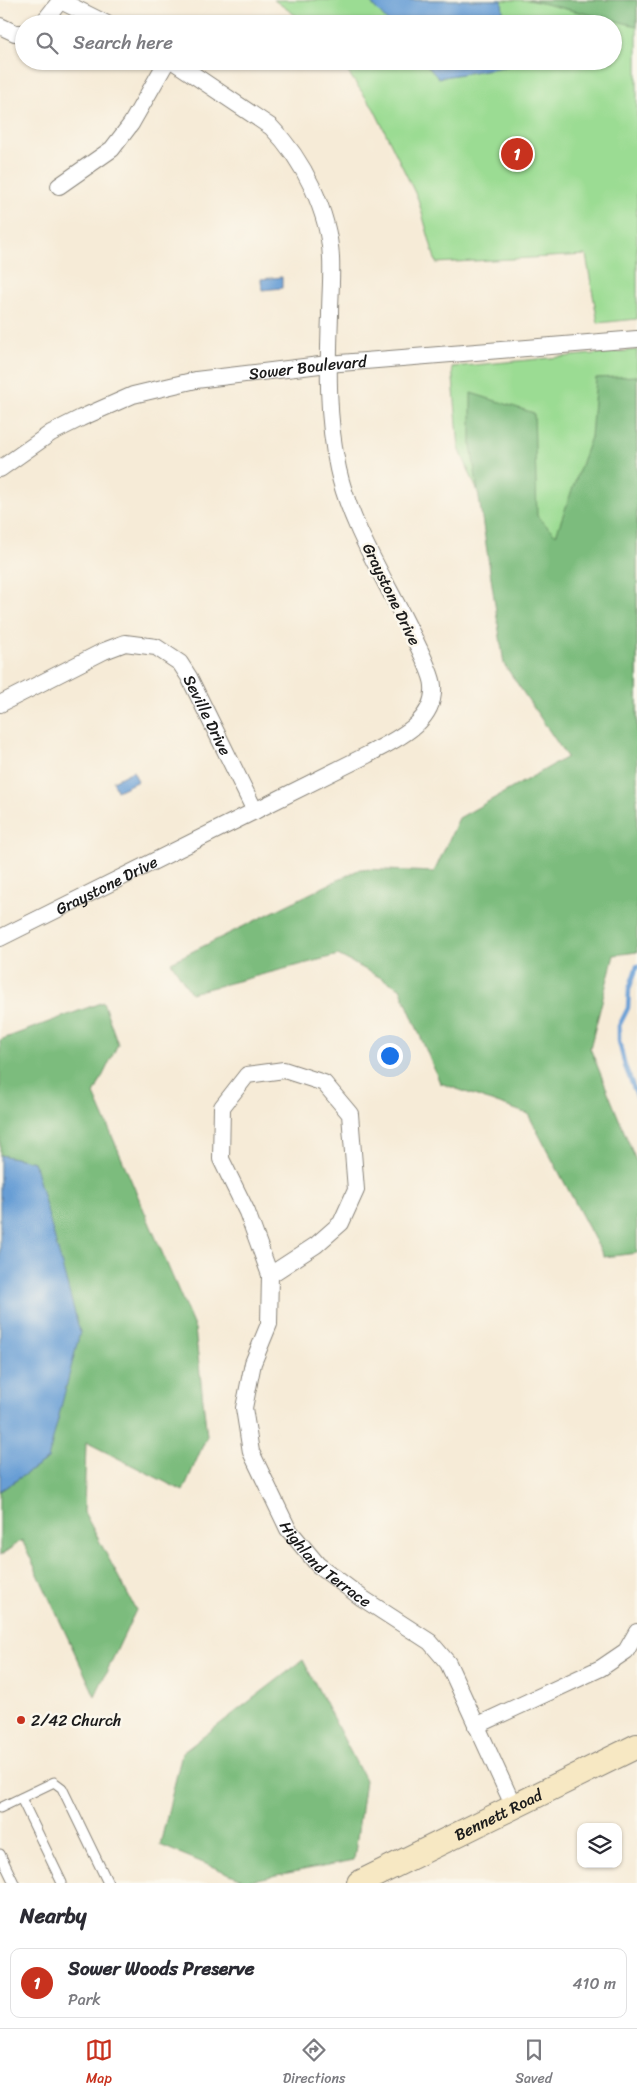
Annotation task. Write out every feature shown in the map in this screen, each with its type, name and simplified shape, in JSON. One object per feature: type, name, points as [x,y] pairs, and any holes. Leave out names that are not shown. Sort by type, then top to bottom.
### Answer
[{"type":"street","points":[[49,15],[59,1],[90,15]]},
{"type":"street","points":[[0,26],[15,33]]},
{"type":"street","points":[[59,186],[112,149],[131,124],[162,70]]},
{"type":"street","name":"Graystone Drive","points":[[0,938],[255,811],[408,732],[428,712],[434,686],[416,642],[353,516],[338,469],[331,417],[328,364],[331,258],[328,237],[320,208],[294,152],[271,127],[186,70]]},
{"type":"street","name":"Sower Boulevard","points":[[0,469],[51,433],[80,418],[133,395],[196,380],[328,364],[637,339]]},
{"type":"street","name":"Seville Drive","points":[[0,704],[104,651],[125,643],[156,646],[180,662],[255,811]]},
{"type":"street","name":"Highland Terrace","points":[[270,1275],[316,1245],[341,1223],[356,1190],[350,1114],[324,1083],[284,1070],[247,1075],[222,1107],[221,1159],[247,1212],[270,1275],[269,1324],[253,1363],[244,1408],[251,1452],[288,1529],[318,1565],[362,1598],[430,1642],[448,1663],[514,1807]]},
{"type":"street","points":[[476,1726],[601,1668],[626,1651],[637,1632]]},
{"type":"street","name":"Bennett Road","points":[[359,1883],[637,1746]]},
{"type":"lane","points":[[0,1808],[54,1782],[62,1788],[108,1883]]},
{"type":"lane","points":[[22,1798],[62,1883]]},
{"type":"lane","points":[[0,1854],[14,1883]]},
{"type":"green space","points":[[274,0],[637,0],[637,319],[598,323],[586,255],[436,263],[418,199],[374,109],[346,70],[622,70],[622,15],[295,15]]},
{"type":"green space","points":[[529,0],[637,0],[637,26],[622,22],[622,15],[591,15]]},
{"type":"green space","points":[[637,350],[637,731],[587,746],[459,448],[452,367]]},
{"type":"green space","points":[[637,376],[637,952],[614,955],[590,1048],[637,1163],[637,1253],[604,1257],[528,1114],[440,1083],[400,988],[338,955],[191,993],[171,962],[360,869],[434,872],[459,818],[567,757],[504,664],[471,445],[471,393],[534,413],[537,516],[556,535],[591,437],[596,378]]},
{"type":"green space","points":[[103,1002],[118,1044],[94,1094],[195,1329],[207,1436],[183,1491],[86,1442],[84,1512],[136,1610],[95,1696],[22,1540],[0,1556],[0,1491],[48,1459],[34,1162],[0,1155],[0,1040]]},
{"type":"green space","points":[[303,1660],[365,1780],[354,1860],[247,1881],[160,1845],[182,1753]]},
{"type":"water","points":[[368,0],[502,0],[503,15],[382,15]]},
{"type":"water","points":[[431,70],[485,70],[438,78]]},
{"type":"water","points":[[282,277],[282,288],[262,290],[261,279]]},
{"type":"water","points":[[133,771],[138,781],[117,791],[113,781]]},
{"type":"water","points":[[0,1155],[34,1162],[80,1332],[48,1459],[0,1491]]},
{"type":"waterway","points":[[637,966],[629,989],[628,1008],[619,1026],[619,1041],[625,1066],[637,1096]]},
{"type":"place","name":"Sower Woods Preserve","points":[[517,154]]},
{"type":"place","name":"2/42 Church","points":[[21,1720]]}]
